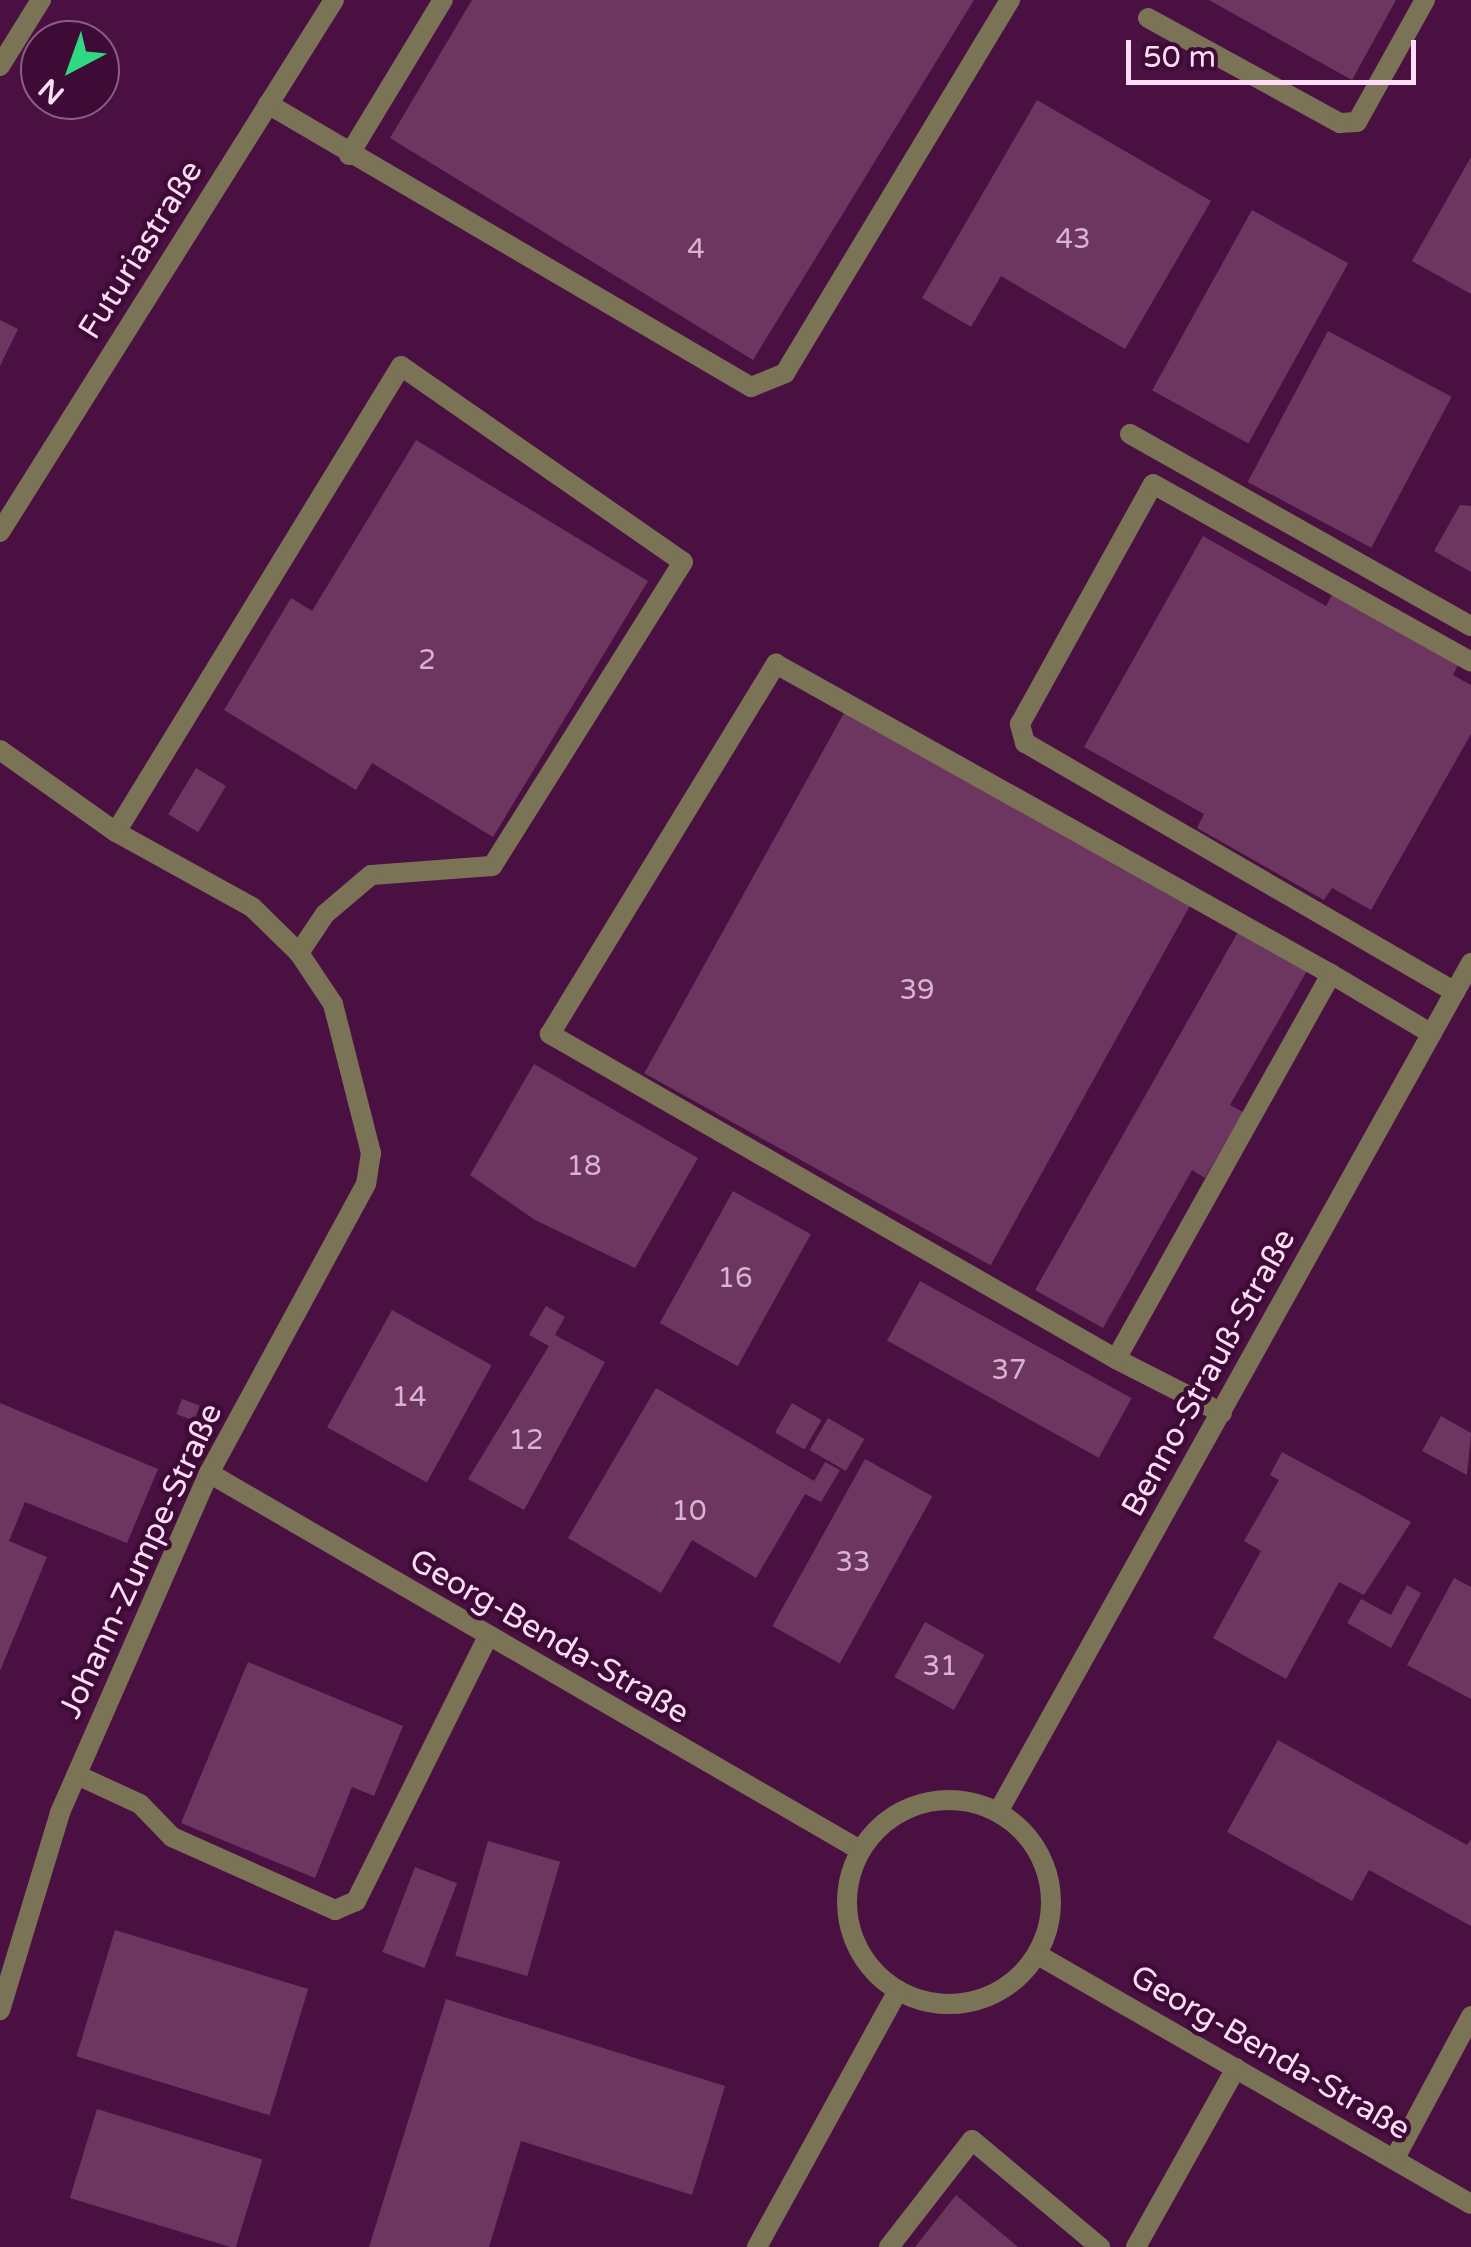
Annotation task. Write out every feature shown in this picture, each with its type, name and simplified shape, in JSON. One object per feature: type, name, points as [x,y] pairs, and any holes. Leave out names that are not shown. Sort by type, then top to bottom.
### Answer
[{"type":"street","points":[[0,66],[40,0]]},
{"type":"street","name":"Futuriastraße","points":[[0,532],[334,0]]},
{"type":"street","points":[[349,155],[443,0]]},
{"type":"street","points":[[268,104],[728,377],[772,383],[1010,0]]},
{"type":"street","points":[[1148,18],[1340,123],[1357,122],[1426,0]]},
{"type":"street","points":[[0,750],[116,832],[252,907],[300,953],[325,914],[371,875],[492,866],[683,562],[401,366],[258,586],[116,832]]},
{"type":"street","points":[[1130,434],[1471,626]]},
{"type":"street","points":[[1455,992],[1026,743],[1020,724],[1153,484],[1471,662]]},
{"type":"street","points":[[1222,1413],[1116,1359],[550,1034],[776,664],[1432,1034]]},
{"type":"street","name":"Johann-Zumpe-Straße","points":[[0,2010],[77,1775],[209,1474],[366,1184],[372,1153],[333,1004],[300,953]]},
{"type":"street","name":"Benno-Strauß-Straße","points":[[998,1812],[1471,963]]},
{"type":"street","points":[[1116,1359],[1330,974]]},
{"type":"street","name":"Georg-Benda-Straße","points":[[209,1474],[860,1850]]},
{"type":"street","points":[[77,1775],[140,1804],[172,1837],[335,1910],[356,1901],[488,1636]]},
{"type":"street","points":[[968,1801],[998,1812],[1025,1832],[1052,1891],[1038,1955],[990,1996],[959,2004],[898,1990],[855,1943],[848,1880],[860,1850],[880,1826],[922,1804],[968,1801]]},
{"type":"street","name":"Georg-Benda-Straße","points":[[1038,1955],[1471,2204]]},
{"type":"street","points":[[756,2247],[898,1990]]},
{"type":"street","points":[[1395,2158],[1471,2016]]},
{"type":"street","points":[[1136,2247],[1236,2068]]},
{"type":"street","points":[[889,2247],[972,2140],[1100,2247]]},
{"type":"shaded area","points":[[0,0],[1471,0],[1471,2247],[0,2247]]},
{"type":"building","points":[[472,0],[974,0],[753,360],[390,138]]},
{"type":"building","points":[[1209,0],[1396,0],[1352,80]]},
{"type":"building","points":[[1037,100],[1211,201],[1125,349],[1001,276],[971,327],[922,298]]},
{"type":"building","points":[[1471,157],[1471,294],[1412,261]]},
{"type":"building","points":[[1252,210],[1348,263],[1248,444],[1152,390]]},
{"type":"building","points":[[0,320],[18,329],[0,366]]},
{"type":"building","points":[[1328,331],[1452,397],[1371,548],[1248,482]]},
{"type":"building","points":[[416,440],[648,581],[493,837],[372,763],[356,790],[224,710],[291,598],[312,611]]},
{"type":"building","points":[[1460,505],[1471,506],[1471,572],[1434,551]]},
{"type":"building","points":[[1203,536],[1326,606],[1334,591],[1459,663],[1453,675],[1471,685],[1471,734],[1371,910],[1332,888],[1324,900],[1197,828],[1204,814],[1084,747]]},
{"type":"building","points":[[844,713],[1190,905],[991,1265],[644,1073]]},
{"type":"building","points":[[196,768],[226,786],[198,832],[168,814]]},
{"type":"building","points":[[1238,932],[1307,971],[1230,1105],[1243,1112],[1205,1178],[1192,1170],[1103,1328],[1035,1290]]},
{"type":"building","points":[[534,1064],[698,1158],[635,1268],[535,1220],[470,1175]]},
{"type":"building","points":[[733,1191],[811,1234],[738,1366],[660,1323]]},
{"type":"building","points":[[920,1281],[1132,1398],[1099,1458],[887,1340]]},
{"type":"building","points":[[546,1306],[565,1317],[555,1335],[605,1362],[524,1510],[468,1479],[549,1346],[529,1335]]},
{"type":"building","points":[[392,1310],[492,1365],[427,1482],[327,1427]]},
{"type":"building","points":[[656,1388],[814,1481],[825,1462],[840,1470],[821,1502],[805,1494],[756,1578],[692,1540],[661,1593],[568,1538]]},
{"type":"building","points":[[182,1399],[200,1406],[194,1421],[176,1414]]},
{"type":"building","points":[[0,1403],[158,1469],[127,1543],[25,1502],[9,1541],[47,1557],[0,1671]]},
{"type":"building","points":[[792,1403],[821,1420],[804,1449],[775,1432]]},
{"type":"building","points":[[1441,1416],[1471,1433],[1467,1475],[1422,1451]]},
{"type":"building","points":[[828,1418],[864,1439],[846,1471],[810,1450]]},
{"type":"building","points":[[1282,1452],[1411,1522],[1364,1595],[1339,1582],[1286,1679],[1213,1638],[1261,1551],[1244,1541],[1279,1480],[1270,1475]]},
{"type":"building","points":[[865,1459],[932,1496],[840,1663],[772,1626]]},
{"type":"building","points":[[1454,1578],[1471,1587],[1471,1699],[1407,1665]]},
{"type":"building","points":[[1407,1585],[1421,1593],[1391,1648],[1347,1623],[1361,1599],[1391,1615]]},
{"type":"building","points":[[925,1622],[984,1655],[954,1710],[894,1677]]},
{"type":"building","points":[[248,1662],[403,1726],[374,1796],[352,1787],[315,1878],[181,1823]]},
{"type":"building","points":[[1278,1740],[1467,1845],[1471,1839],[1471,1926],[1369,1870],[1352,1901],[1227,1832]]},
{"type":"building","points":[[488,1841],[560,1862],[527,1976],[455,1955]]},
{"type":"building","points":[[415,1867],[457,1883],[424,1968],[382,1952]]},
{"type":"building","points":[[115,1930],[308,1989],[270,2115],[76,2056]]},
{"type":"building","points":[[446,1999],[725,2086],[692,2195],[521,2141],[489,2247],[369,2247]]},
{"type":"building","points":[[97,2109],[262,2160],[236,2247],[70,2198]]},
{"type":"building","points":[[956,2195],[1018,2247],[915,2247]]}]
